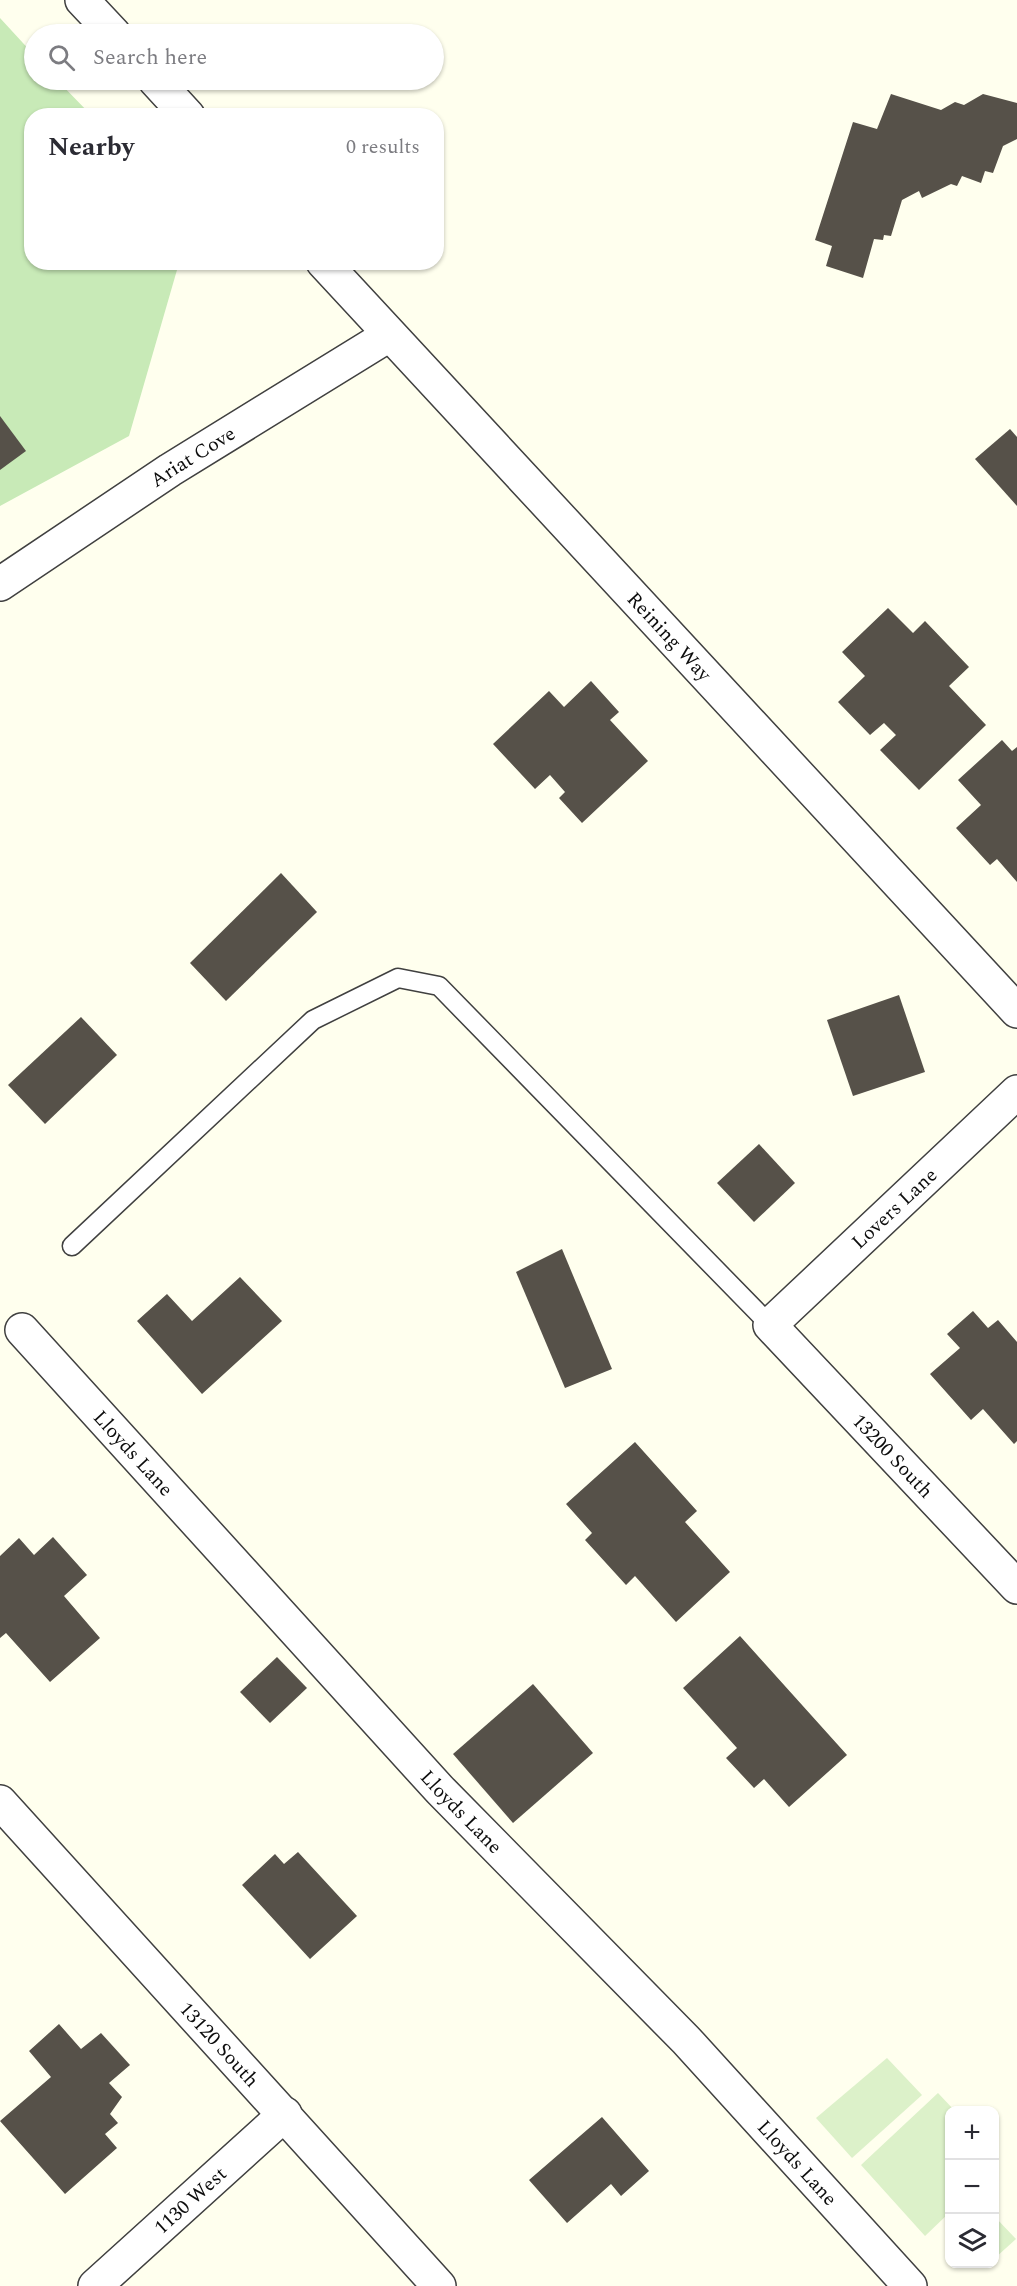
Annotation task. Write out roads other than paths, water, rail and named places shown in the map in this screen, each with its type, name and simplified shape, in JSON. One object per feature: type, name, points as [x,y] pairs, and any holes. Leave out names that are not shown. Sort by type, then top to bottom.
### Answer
[{"type":"street","points":[[82,0],[105,24]]},
{"type":"street","points":[[164,90],[181,108]]},
{"type":"street","name":"Reining Way","points":[[330,270],[1017,1011]]},
{"type":"street","name":"Ariat Cove","points":[[0,585],[179,464],[389,335]]},
{"type":"street","name":"Lovers Lane","points":[[770,1324],[1017,1092]]},
{"type":"street","name":"13200 South","points":[[770,1324],[1017,1587]]},
{"type":"street","name":"Lloyds Lane","points":[[22,1330],[440,1790],[687,2040],[910,2286]]},
{"type":"street","name":"13120 South","points":[[0,1802],[439,2286]]},
{"type":"street","name":"1130 West","points":[[95,2286],[285,2114]]},
{"type":"lane","points":[[72,1246],[314,1020],[398,978],[439,986],[770,1324]]}]
